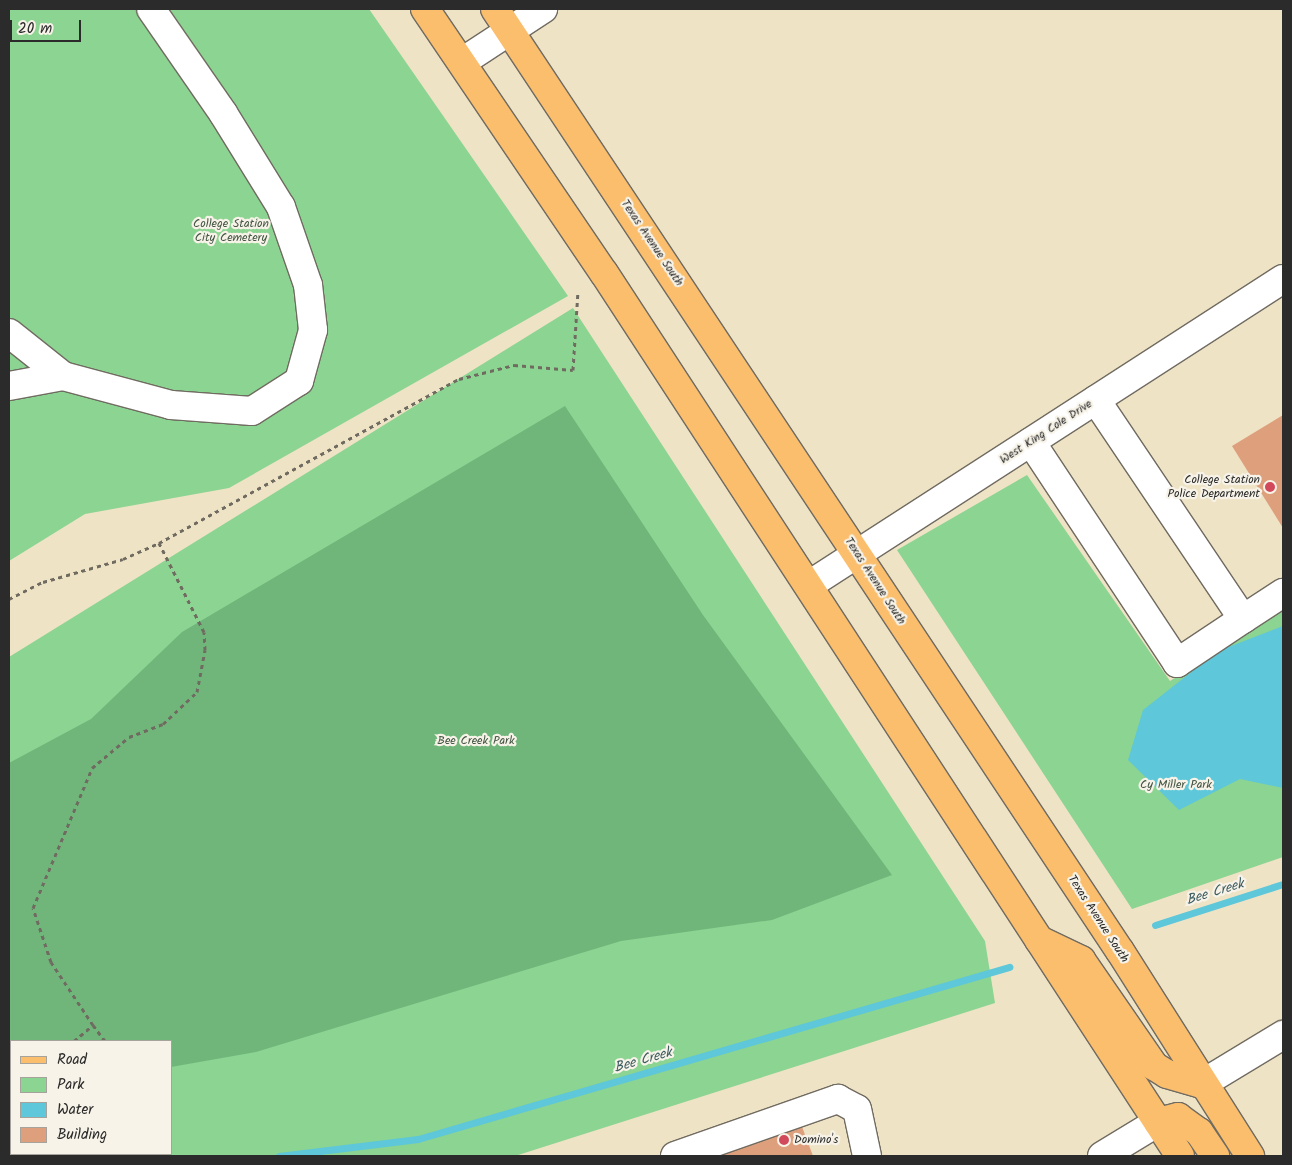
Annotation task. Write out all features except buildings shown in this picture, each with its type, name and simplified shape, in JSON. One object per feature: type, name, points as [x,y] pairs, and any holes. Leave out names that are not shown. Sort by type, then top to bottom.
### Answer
[{"type":"main road","points":[[425,9],[809,585],[1180,1156]]},
{"type":"main road","name":"Texas Avenue South","points":[[495,9],[1120,951],[1202,1084],[1250,1156]]},
{"type":"main road","points":[[1039,940],[1080,960],[1154,1066],[1167,1074],[1202,1084]]},
{"type":"main road","points":[[1158,1122],[1178,1117],[1199,1132],[1215,1156]]},
{"type":"street","points":[[9,333],[63,376],[172,405],[252,411],[299,381],[314,330],[308,285],[281,207],[223,113],[151,9]]},
{"type":"street","points":[[462,62],[543,9]]},
{"type":"street","name":"West King Cole Drive","points":[[809,585],[1283,279]]},
{"type":"street","points":[[9,386],[63,376]]},
{"type":"street","points":[[1096,400],[1243,619]]},
{"type":"street","points":[[1031,442],[1177,663],[1283,593]]},
{"type":"street","points":[[1202,1084],[1283,1035]]},
{"type":"street","points":[[680,1155],[838,1099],[857,1109],[867,1156]]},
{"type":"street","points":[[1102,1156],[1158,1122]]},
{"type":"path","points":[[9,599],[43,582],[123,559],[159,543],[459,379],[514,365],[573,370],[578,291]]},
{"type":"path","points":[[104,1040],[50,962],[33,908],[92,768],[130,737],[163,724],[197,692],[205,650],[204,632],[159,543]]},
{"type":"path","points":[[75,1040],[93,1025]]},
{"type":"green space","name":"College Station City Cemetery","points":[[9,9],[369,9],[568,296],[229,488],[85,514],[9,561]]},
{"type":"green space","name":"Bee Creek Park","points":[[573,308],[985,941],[995,1003],[515,1156],[9,1156],[9,657]]},
{"type":"green space","name":"Bee Creek Park","points":[[565,406],[703,615],[892,875],[772,920],[621,941],[256,1052],[172,1067],[172,1040],[10,1040],[9,1094],[9,763],[91,719],[182,632]]},
{"type":"green space","name":"Cy Miller Park","points":[[1027,475],[1170,681],[1283,610],[1283,857],[1132,909],[897,550]]},
{"type":"water","points":[[1283,626],[1283,788],[1240,779],[1179,810],[1128,760],[1143,710],[1218,651]]},
{"type":"waterway","name":"Bee Creek","points":[[1155,925],[1283,884]]},
{"type":"waterway","name":"Bee Creek","points":[[279,1156],[418,1139],[1009,967]]},
{"type":"place","name":"College Station Police Department","points":[[1270,487]]},
{"type":"place","name":"Domino's","points":[[784,1140]]}]
